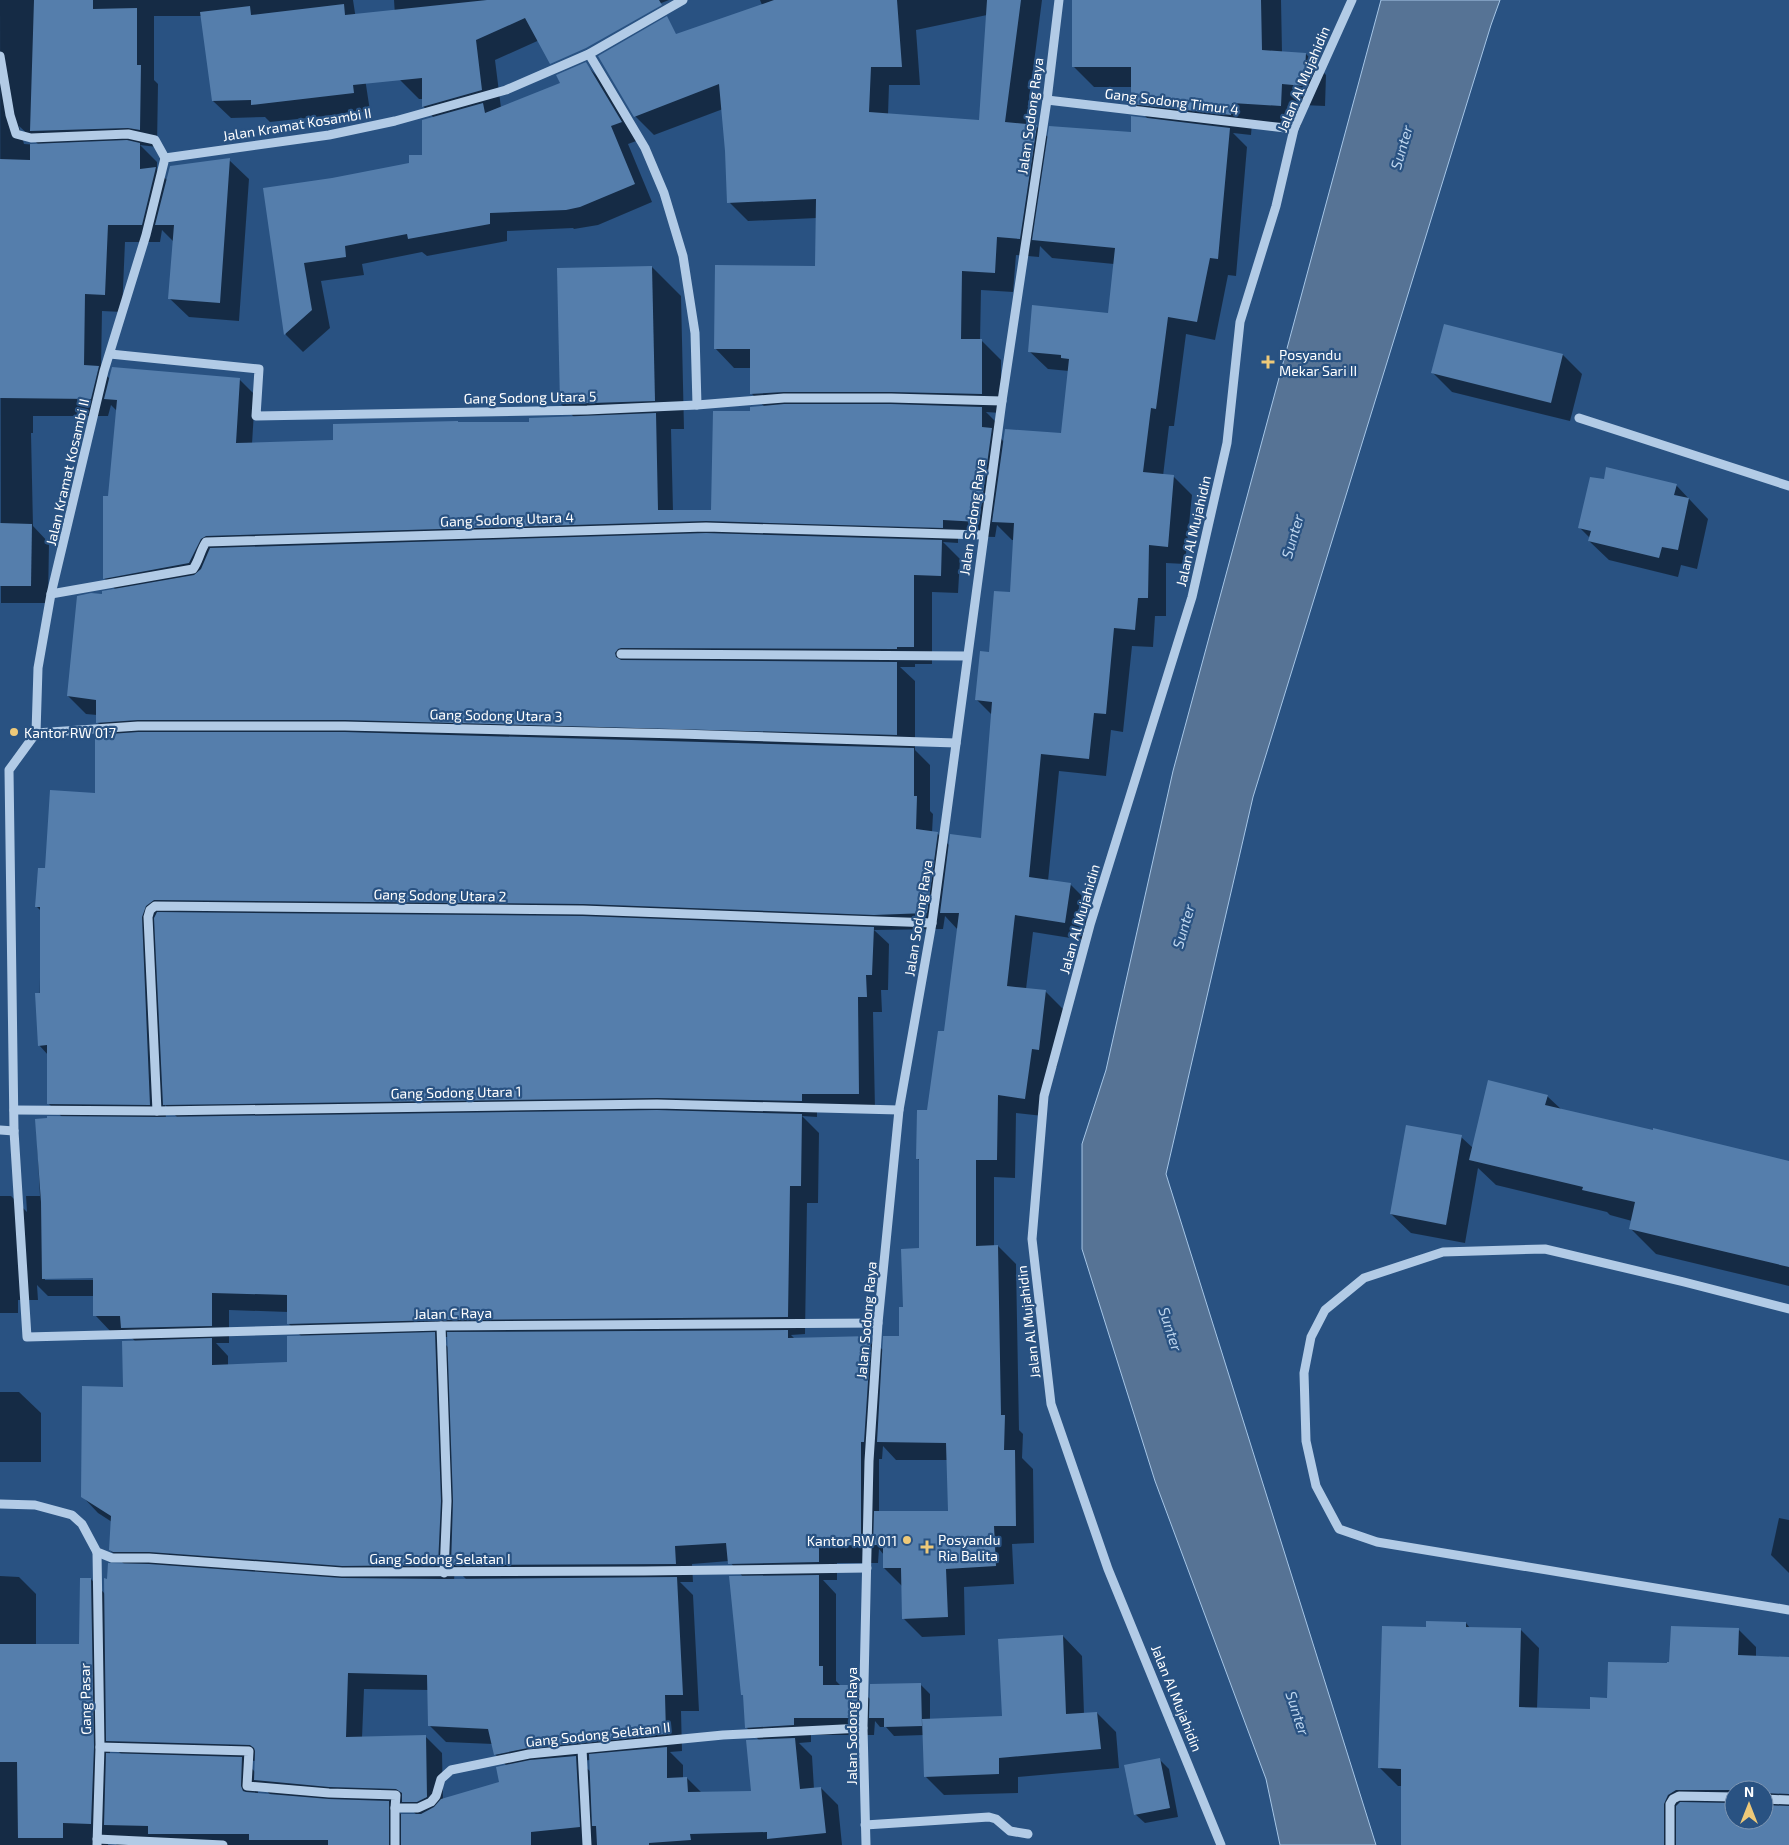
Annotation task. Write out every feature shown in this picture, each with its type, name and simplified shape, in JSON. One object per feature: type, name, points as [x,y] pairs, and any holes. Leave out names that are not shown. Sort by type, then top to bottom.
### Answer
[{"type":"street","name":"Jalan Kramat Kosambi II","points":[[36,733],[38,668],[51,594],[104,371],[146,235],[165,158],[329,135],[395,121],[506,90],[588,54],[682,0]]},
{"type":"street","name":"Jalan Sodong Raya","points":[[866,1845],[863,1728],[869,1461],[878,1323],[899,1110],[932,923],[983,535],[1047,100],[1059,0]]},
{"type":"street","name":"Jalan Al Mujahidin","points":[[1221,1845],[1108,1568],[1051,1404],[1032,1239],[1044,1096],[1093,916],[1192,597],[1227,443],[1240,322],[1276,206],[1294,129],[1352,0]]},
{"type":"street","points":[[588,54],[645,148],[664,193],[683,256],[695,333],[697,405]]},
{"type":"street","points":[[0,56],[10,115],[16,134],[31,138],[128,134],[144,136],[154,140],[165,158]]},
{"type":"street","name":"Gang Sodong Timur 4","points":[[1047,100],[1294,129]]},
{"type":"street","name":"Gang Sodong Utara 5","points":[[110,354],[259,369],[256,416],[587,410],[697,405],[784,398],[1002,401]]},
{"type":"street","points":[[1579,418],[1789,486]]},
{"type":"street","name":"Gang Sodong Utara 4","points":[[51,594],[193,569],[206,542],[706,527],[983,535]]},
{"type":"street","points":[[620,654],[968,656]]},
{"type":"street","name":"Gang Sodong Utara 3","points":[[36,733],[138,726],[345,726],[956,743]]},
{"type":"street","points":[[0,1130],[14,1131],[4,770],[36,733]]},
{"type":"street","name":"Gang Sodong Utara 2","points":[[157,1111],[148,917],[150,910],[154,906],[583,910],[932,923]]},
{"type":"street","name":"Gang Sodong Utara 1","points":[[14,1110],[157,1111],[657,1104],[899,1110]]},
{"type":"street","name":"Jalan C Raya","points":[[14,1131],[27,1337],[441,1326],[878,1323]]},
{"type":"street","points":[[1789,1309],[1545,1249],[1443,1252],[1364,1278],[1325,1310],[1311,1337],[1304,1373],[1306,1441],[1316,1486],[1339,1529],[1377,1542],[1789,1610]]},
{"type":"street","points":[[441,1326],[447,1491],[444,1573]]},
{"type":"street","points":[[0,1504],[35,1505],[72,1515],[82,1524],[97,1552]]},
{"type":"street","name":"Gang Sodong Selatan I","points":[[97,1552],[112,1558],[149,1558],[342,1572],[444,1573],[867,1568]]},
{"type":"street","name":"Gang Pasar","points":[[97,1552],[100,1747],[97,1842]]},
{"type":"street","name":"Gang Sodong Selatan II","points":[[395,1808],[418,1808],[431,1802],[436,1796],[441,1779],[451,1770],[529,1754],[723,1735],[863,1728]]},
{"type":"street","points":[[100,1747],[249,1751],[247,1786],[329,1793],[396,1795],[394,1845]]},
{"type":"street","points":[[582,1749],[587,1845]]},
{"type":"street","points":[[1670,1845],[1670,1804],[1673,1799],[1679,1796],[1724,1797]]},
{"type":"street","points":[[1774,1799],[1789,1800]]},
{"type":"street","points":[[866,1825],[989,1817],[996,1819],[1010,1831],[1028,1834]]},
{"type":"street","points":[[97,1842],[223,1845]]},
{"type":"water","name":"Sunter","points":[[1381,0],[1500,0],[1253,797],[1166,1174],[1376,1845],[1280,1845],[1266,1779],[1155,1481],[1082,1249],[1082,1144],[1106,1070],[1173,771]]},
{"type":"building","points":[[34,0],[93,0],[93,9],[137,8],[137,65],[141,65],[140,130],[128,128],[30,131]]},
{"type":"building","points":[[487,0],[659,0],[662,5],[586,48],[550,64],[525,18],[476,40],[482,90],[422,107],[422,78],[353,85],[354,93],[251,105],[251,100],[212,101],[200,12],[250,6],[251,15],[344,4],[345,15]]},
{"type":"building","points":[[774,0],[897,0],[902,67],[871,67],[869,112],[979,120],[987,0],[1021,0],[1005,122],[1037,125],[1020,239],[997,237],[995,273],[962,271],[961,339],[982,339],[982,394],[784,392],[750,394],[750,349],[714,349],[715,265],[815,266],[816,199],[727,203],[719,84],[634,117],[598,56],[667,16],[676,34]]},
{"type":"building","points":[[1072,0],[1261,0],[1262,50],[1306,53],[1304,86],[1282,84],[1281,106],[1232,103],[1231,115],[1131,104],[1131,67],[1072,67]]},
{"type":"building","points":[[586,62],[622,122],[611,126],[635,184],[580,207],[566,210],[490,213],[490,224],[408,239],[407,234],[345,246],[346,257],[304,263],[312,310],[284,335],[263,188],[332,178],[409,163],[409,155],[422,155],[422,120],[483,103],[485,113],[560,83],[556,75]]},
{"type":"building","points":[[1131,116],[1230,128],[1218,259],[1210,258],[1197,322],[1168,317],[1156,409],[1151,408],[1143,472],[1174,475],[1168,547],[1149,545],[1148,598],[1138,598],[1135,630],[1114,628],[1106,714],[1094,713],[1089,759],[1041,754],[1029,877],[1071,883],[1065,923],[1015,915],[1007,986],[1046,990],[1039,1050],[1032,1049],[1025,1099],[998,1095],[997,1160],[976,1160],[976,1246],[998,1245],[1001,1415],[1005,1415],[1004,1450],[1015,1450],[1016,1526],[994,1526],[996,1566],[946,1569],[948,1617],[902,1619],[901,1568],[883,1568],[883,1545],[873,1545],[874,1511],[948,1511],[946,1443],[877,1442],[883,1336],[899,1336],[899,1307],[903,1307],[901,1249],[919,1248],[919,1159],[916,1159],[917,1110],[927,1110],[938,1031],[944,1031],[959,913],[940,913],[950,834],[981,838],[992,702],[975,700],[980,651],[989,652],[994,591],[1010,592],[1014,523],[992,522],[1005,429],[1061,433],[1069,359],[1061,358],[1061,355],[1028,352],[1032,305],[1108,313],[1115,248],[1032,240],[1049,126],[1131,132]]},
{"type":"building","points":[[127,140],[140,143],[140,169],[156,167],[142,225],[108,225],[105,295],[85,294],[84,365],[99,366],[91,399],[0,398],[0,159],[30,160],[30,144]]},
{"type":"building","points":[[230,158],[220,303],[168,299],[174,225],[155,225],[170,166]]},
{"type":"building","points":[[652,266],[655,401],[560,404],[557,268]]},
{"type":"building","points":[[1444,324],[1563,354],[1551,403],[1431,373]]},
{"type":"building","points":[[112,367],[240,378],[236,443],[333,440],[333,424],[458,421],[529,422],[529,418],[656,413],[658,510],[711,510],[713,411],[750,411],[750,407],[784,404],[891,404],[982,407],[982,427],[992,428],[979,522],[943,520],[943,528],[706,521],[206,536],[201,539],[189,563],[103,579],[103,496],[108,496],[117,400],[104,399]]},
{"type":"building","points":[[1606,467],[1677,484],[1674,495],[1689,498],[1678,550],[1662,547],[1659,558],[1588,541],[1591,531],[1578,528],[1590,477],[1604,479]]},
{"type":"building","points":[[0,523],[32,524],[31,586],[0,586]]},
{"type":"building","points":[[706,533],[942,540],[941,576],[914,575],[914,647],[897,647],[897,649],[621,648],[615,653],[616,657],[621,660],[897,662],[897,735],[345,720],[138,720],[96,723],[96,700],[67,696],[77,596],[91,593],[102,594],[102,591],[194,575],[201,569],[210,548]]},
{"type":"building","points":[[138,732],[345,732],[914,748],[914,796],[917,796],[916,829],[938,832],[927,913],[874,915],[583,904],[154,900],[146,906],[142,917],[150,1105],[47,1104],[47,1045],[38,1046],[35,993],[40,993],[40,907],[35,907],[38,868],[45,868],[50,790],[95,793],[95,735]]},
{"type":"building","points":[[157,912],[583,916],[874,927],[872,975],[866,975],[867,997],[858,997],[859,1094],[802,1094],[802,1101],[657,1098],[163,1105],[154,918]]},
{"type":"building","points":[[1488,1080],[1548,1095],[1545,1105],[1653,1130],[1653,1128],[1789,1161],[1789,1267],[1629,1229],[1635,1202],[1582,1190],[1583,1187],[1469,1160]]},
{"type":"building","points":[[657,1110],[802,1114],[801,1186],[790,1186],[788,1317],[441,1320],[287,1324],[287,1295],[212,1293],[212,1326],[121,1328],[120,1316],[93,1316],[93,1278],[42,1279],[41,1202],[35,1119],[47,1118],[47,1116],[157,1117]]},
{"type":"building","points":[[1406,1125],[1462,1135],[1446,1225],[1390,1214]]},
{"type":"building","points":[[788,1330],[788,1338],[871,1336],[864,1442],[861,1442],[861,1545],[819,1546],[819,1562],[728,1564],[726,1543],[675,1546],[676,1564],[451,1565],[453,1501],[447,1332]]},
{"type":"building","points":[[435,1332],[441,1501],[438,1565],[342,1566],[149,1552],[113,1552],[109,1550],[111,1516],[81,1497],[82,1386],[123,1387],[122,1341],[212,1338],[212,1365],[287,1362],[287,1336]]},
{"type":"building","points":[[108,1563],[149,1564],[342,1578],[677,1577],[683,1695],[665,1695],[666,1734],[528,1748],[494,1755],[488,1729],[428,1726],[427,1675],[348,1673],[346,1737],[426,1735],[427,1797],[417,1802],[402,1802],[402,1793],[396,1789],[329,1787],[254,1780],[255,1751],[250,1745],[106,1741],[104,1578],[107,1579]]},
{"type":"building","points":[[819,1575],[819,1666],[823,1666],[823,1685],[858,1685],[857,1718],[794,1718],[794,1725],[745,1728],[729,1576]]},
{"type":"building","points":[[80,1578],[91,1578],[94,1747],[91,1824],[63,1823],[63,1838],[18,1838],[17,1762],[0,1762],[0,1644],[79,1644]]},
{"type":"building","points":[[1426,1621],[1466,1622],[1466,1627],[1521,1628],[1519,1707],[1590,1709],[1590,1697],[1607,1698],[1608,1662],[1669,1662],[1671,1626],[1739,1628],[1738,1655],[1789,1657],[1789,1794],[1774,1793],[1774,1780],[1724,1780],[1724,1790],[1676,1790],[1668,1795],[1664,1804],[1664,1845],[1401,1845],[1401,1769],[1378,1768],[1382,1626],[1426,1627]]},
{"type":"building","points":[[1063,1635],[1066,1714],[1097,1712],[1101,1749],[999,1758],[999,1774],[924,1777],[922,1719],[1002,1716],[998,1639]]},
{"type":"building","points":[[921,1683],[922,1726],[884,1727],[884,1718],[869,1718],[870,1684]]},
{"type":"building","points":[[795,1738],[800,1789],[821,1787],[826,1833],[767,1839],[767,1832],[690,1834],[691,1840],[649,1843],[649,1845],[597,1845],[596,1826],[592,1826],[589,1754],[667,1747],[667,1778],[687,1777],[688,1792],[751,1791],[746,1740]]},
{"type":"building","points":[[106,1753],[242,1757],[241,1786],[243,1791],[246,1792],[329,1799],[389,1801],[389,1845],[328,1845],[328,1840],[249,1840],[249,1834],[148,1834],[148,1826],[104,1825]]},
{"type":"building","points":[[576,1756],[580,1827],[531,1832],[531,1845],[401,1845],[401,1814],[421,1814],[434,1807],[441,1799],[499,1782],[496,1767],[530,1760]]},
{"type":"building","points":[[1160,1758],[1170,1808],[1134,1815],[1124,1765]]},
{"type":"building","points":[[1680,1802],[1724,1803],[1724,1830],[1774,1830],[1774,1805],[1789,1806],[1789,1845],[1676,1845],[1676,1806]]},
{"type":"place","name":"Posyandu Mekar Sari II","points":[[1268,362]]},
{"type":"place","name":"Kantor RW 017","points":[[14,732]]},
{"type":"place","name":"Kantor RW 011","points":[[907,1540]]},
{"type":"place","name":"Posyandu Ria Balita","points":[[927,1547]]}]
